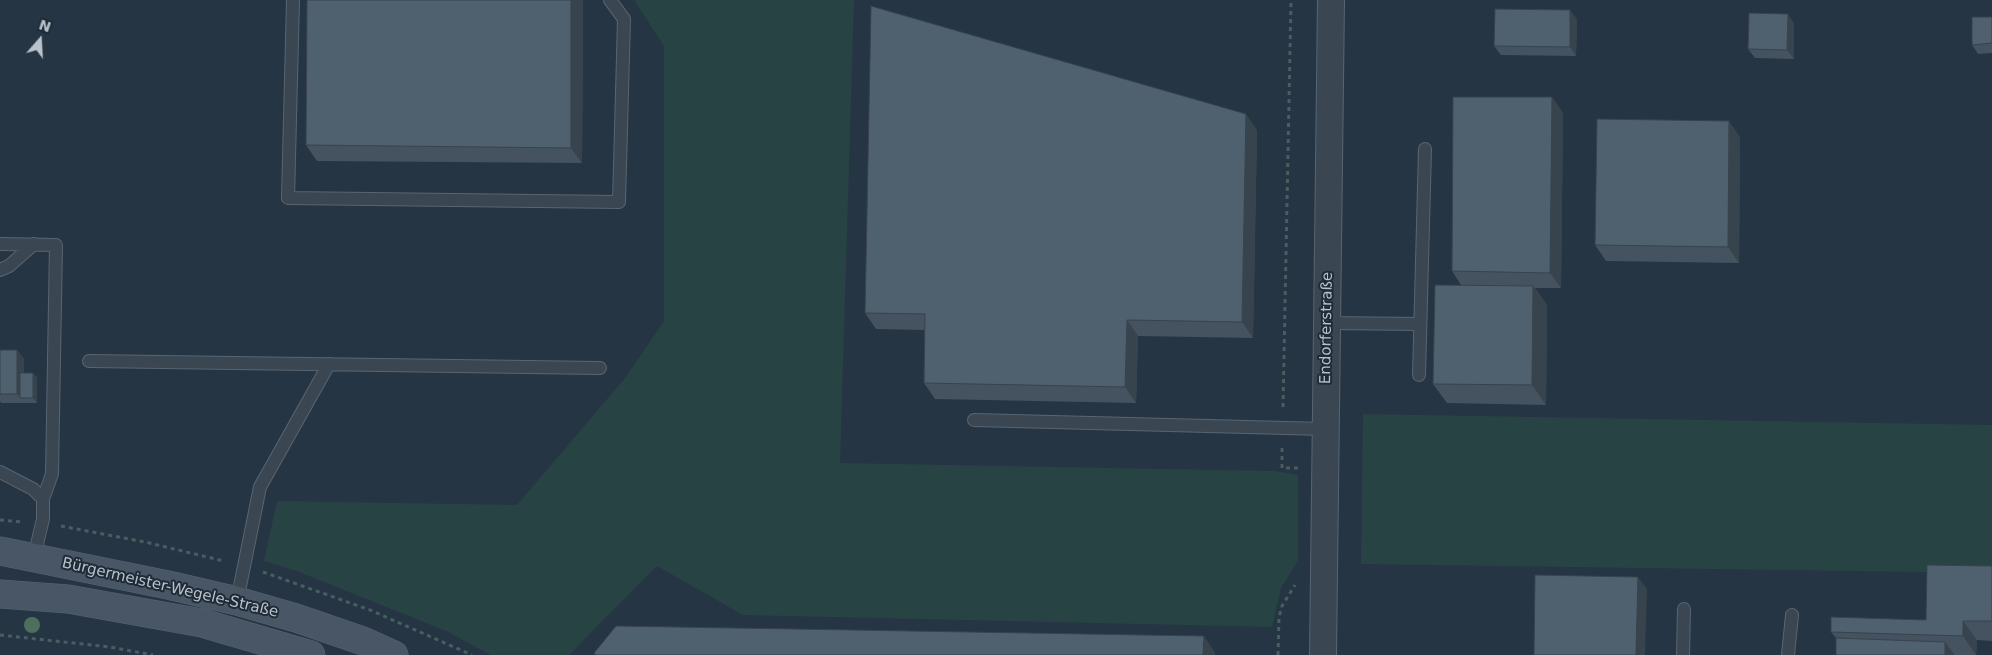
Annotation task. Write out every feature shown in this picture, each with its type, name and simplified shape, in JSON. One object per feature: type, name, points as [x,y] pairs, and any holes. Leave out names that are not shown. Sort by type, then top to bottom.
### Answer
[{"type":"main road","name":"Bürgermeister-Wegele-Straße","points":[[0,551],[237,601],[347,636],[394,655]]},
{"type":"main road","name":"Bürgermeister-Wegele-Straße","points":[[0,594],[68,600],[202,623],[311,655]]},
{"type":"street","name":"Endorferstraße","points":[[1323,655],[1331,0]]},
{"type":"lane","points":[[293,0],[288,198],[619,202],[624,19],[610,0]]},
{"type":"lane","points":[[1419,375],[1425,149]]},
{"type":"lane","points":[[0,244],[56,246],[52,474],[43,499],[42,524],[34,557]]},
{"type":"lane","points":[[0,270],[9,266],[34,244]]},
{"type":"lane","points":[[1327,323],[1420,324]]},
{"type":"lane","points":[[89,360],[600,368]]},
{"type":"lane","points":[[237,601],[260,487],[329,364]]},
{"type":"lane","points":[[974,420],[1325,430]]},
{"type":"lane","points":[[0,472],[33,489],[43,499]]},
{"type":"lane","points":[[1683,655],[1684,609]]},
{"type":"lane","points":[[1788,655],[1792,615]]},
{"type":"path","points":[[1291,0],[1282,468],[1305,468]]},
{"type":"path","points":[[0,520],[42,524],[116,536],[244,566],[370,610],[472,655]]},
{"type":"path","points":[[0,636],[110,646],[153,655]]},
{"type":"green space","points":[[634,0],[854,0],[840,463],[1275,471],[1298,475],[1298,561],[1281,588],[1272,627],[743,615],[657,566],[569,655],[491,655],[446,631],[294,570],[264,561],[277,501],[517,505],[625,378],[664,321],[664,46]]},
{"type":"green space","points":[[1363,414],[1992,425],[1992,573],[1361,564]]},
{"type":"building","points":[[307,0],[571,0],[571,148],[306,145]]},
{"type":"building","points":[[871,6],[1246,114],[1242,322],[1127,320],[1125,387],[924,383],[925,314],[865,313]]},
{"type":"building","points":[[1495,9],[1570,10],[1570,47],[1494,46]]},
{"type":"building","points":[[1749,13],[1788,14],[1787,50],[1748,49]]},
{"type":"building","points":[[1972,17],[1992,17],[1992,43],[1972,45]]},
{"type":"building","points":[[1453,97],[1552,97],[1550,273],[1452,271]]},
{"type":"building","points":[[1597,119],[1729,121],[1728,247],[1595,245]]},
{"type":"building","points":[[1435,285],[1533,286],[1532,385],[1433,384]]},
{"type":"building","points":[[0,350],[17,350],[17,394],[0,394]]},
{"type":"building","points":[[20,373],[33,373],[33,398],[20,398]]},
{"type":"building","points":[[1927,565],[1992,566],[1992,621],[1963,621],[1963,636],[1831,632],[1831,617],[1926,620]]},
{"type":"building","points":[[1535,575],[1638,577],[1636,655],[1534,655]]},
{"type":"building","points":[[616,626],[1204,636],[1203,655],[596,655],[594,653]]},
{"type":"building","points":[[1836,638],[1945,642],[1945,655],[1836,655]]}]
